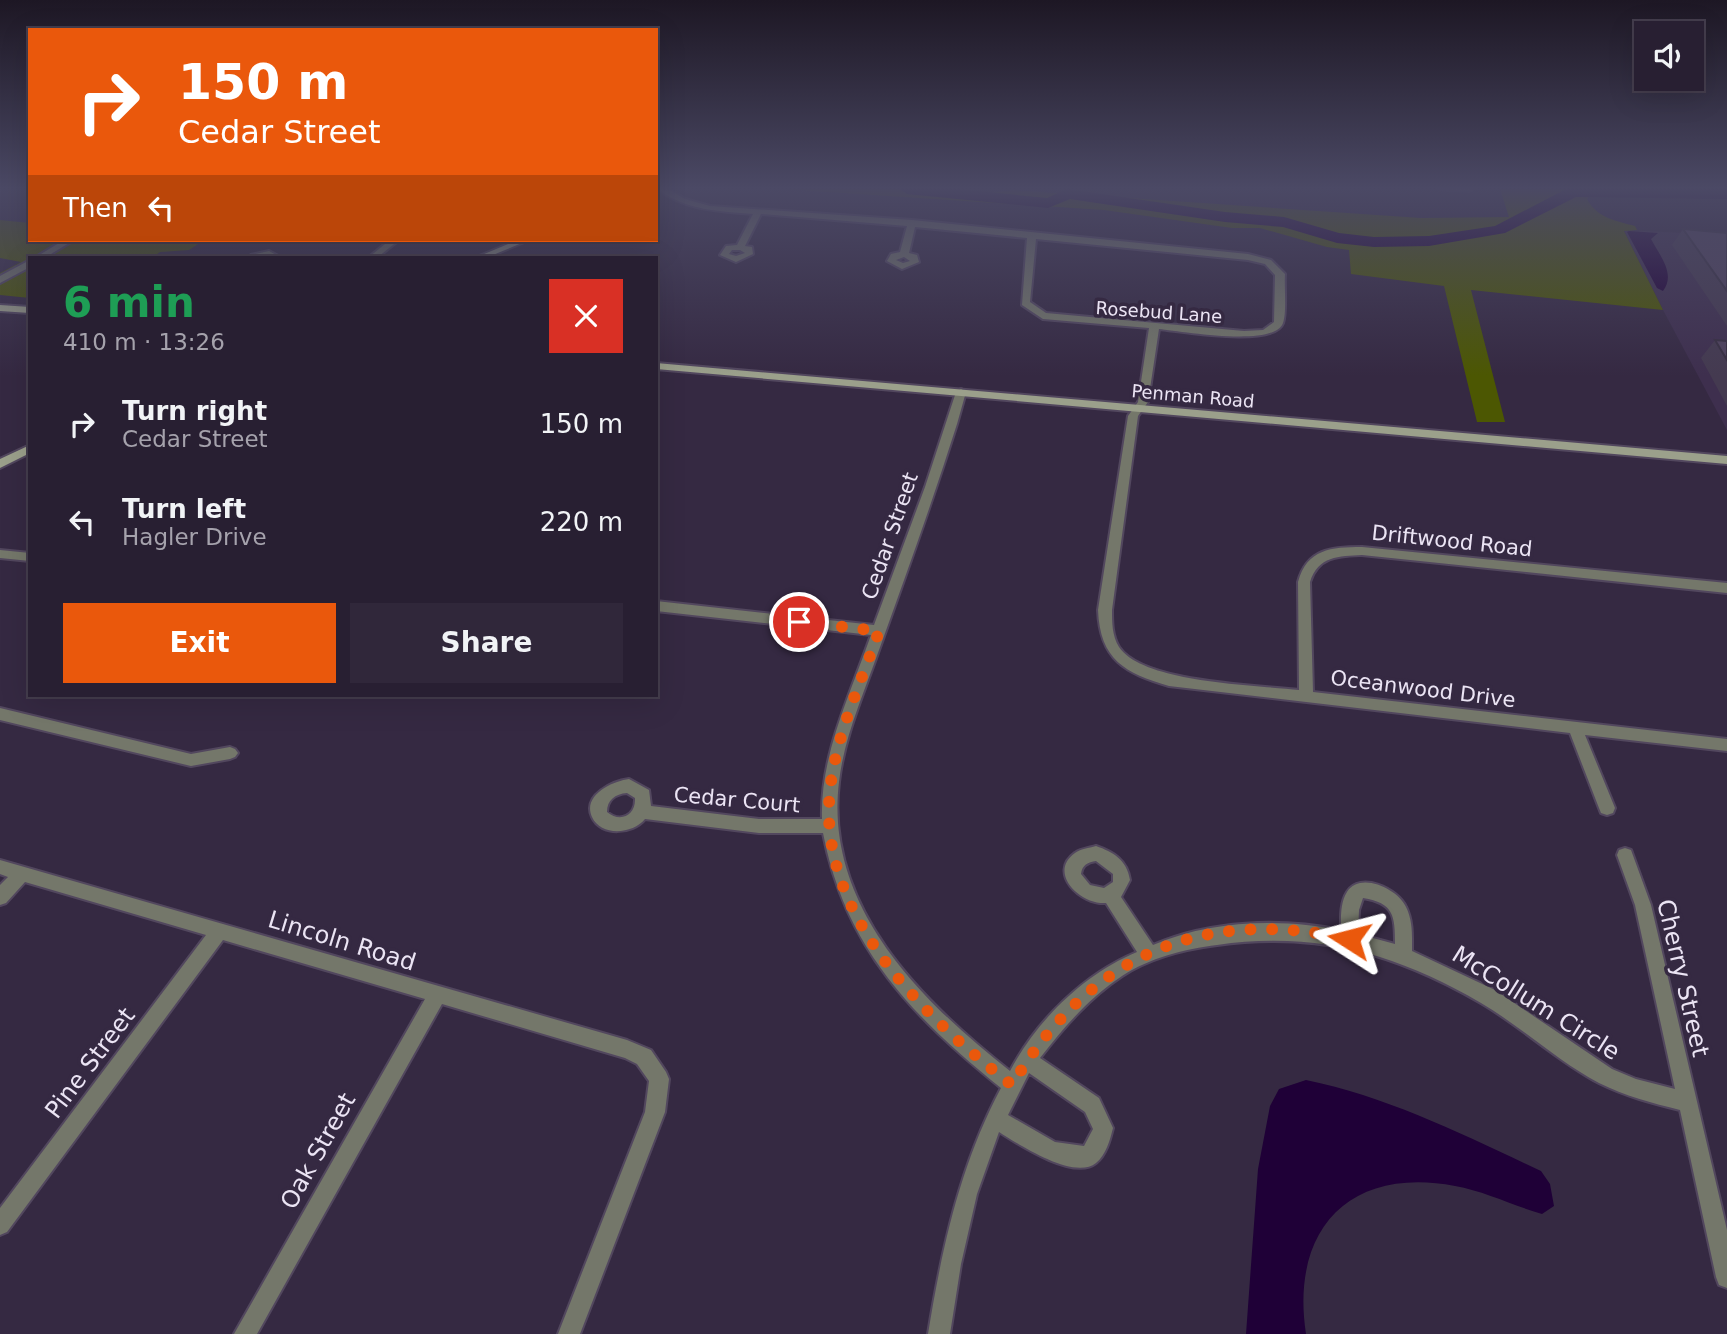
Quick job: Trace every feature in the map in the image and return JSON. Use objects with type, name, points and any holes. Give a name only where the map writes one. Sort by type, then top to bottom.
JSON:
[{"type":"street","name":"Rosebud Lane","points":[[1030,251],[1025,303],[1043,317],[1244,334],[1273,330],[1279,322],[1280,274],[1268,262],[1237,255],[1199,251]]},
{"type":"street","points":[[0,280],[28,264]]},
{"type":"street","points":[[0,308],[28,310]]},
{"type":"street","points":[[1137,408],[1143,402],[1154,327]]},
{"type":"street","name":"Penman Road","points":[[658,366],[1727,460]]},
{"type":"street","name":"Cedar Street","points":[[961,392],[834,768],[829,803],[830,826],[834,856],[849,897],[882,958],[943,1028],[1012,1085]]},
{"type":"street","name":"Oceanwood Drive","points":[[1137,408],[1133,416],[1104,628],[1107,640],[1119,657],[1135,669],[1169,681],[1727,745]]},
{"type":"street","points":[[0,464],[28,449]]},
{"type":"street","name":"Driftwood Road","points":[[1306,697],[1304,582],[1306,570],[1322,555],[1362,551],[1727,588]]},
{"type":"street","points":[[0,554],[28,557]]},
{"type":"street","points":[[658,606],[879,631]]},
{"type":"street","points":[[0,714],[191,760],[230,753]]},
{"type":"street","points":[[1575,728],[1607,808]]},
{"type":"street","name":"Cedar Court","points":[[642,812],[746,826],[830,826]]},
{"type":"street","name":"Cherry Street","points":[[1625,855],[1643,905],[1727,1277]]},
{"type":"street","name":"Lincoln Road","points":[[0,867],[627,1049],[644,1057],[659,1079],[655,1112],[569,1334]]},
{"type":"street","points":[[0,897],[22,874]]},
{"type":"street","points":[[1349,939],[1353,897],[1359,890],[1374,891],[1389,897],[1399,906],[1404,921],[1403,956]]},
{"type":"street","points":[[1110,895],[1148,953]]},
{"type":"street","name":"Pine Street","points":[[0,1225],[220,930]]},
{"type":"street","name":"McCollum Circle","points":[[939,1334],[967,1186],[995,1118],[1026,1060],[1046,1032],[1089,989],[1113,971],[1148,953],[1194,937],[1223,932],[1282,930],[1349,939],[1403,956],[1459,980],[1513,1013],[1564,1051],[1620,1083],[1686,1102]]},
{"type":"street","name":"Oak Street","points":[[245,1334],[437,995]]},
{"type":"street","points":[[995,1118],[1075,1159],[1089,1156],[1099,1142],[1103,1128],[1092,1105],[1026,1060]]},
{"type":"shaded area","points":[[1634,251],[1727,251],[1727,430]]},
{"type":"shaded area","points":[[1637,251],[1658,251],[1662,258],[1667,272],[1667,285],[1663,291],[1657,288]]},
{"type":"shaded area","points":[[1306,1080],[1337,1087],[1397,1107],[1541,1171],[1550,1184],[1554,1206],[1542,1214],[1466,1188],[1418,1182],[1385,1186],[1357,1197],[1335,1214],[1318,1236],[1308,1264],[1303,1297],[1306,1334],[1246,1334],[1258,1169],[1270,1106],[1279,1089]]},
{"type":"green space","points":[[0,251],[171,251],[160,252],[154,256],[28,256],[28,298],[0,295],[0,273],[21,262],[0,258]]},
{"type":"green space","points":[[1349,251],[1634,251],[1663,310],[1471,290],[1505,422],[1477,422],[1444,286],[1351,274]]},
{"type":"building","points":[[1699,251],[1727,251],[1727,291]]},
{"type":"building","points":[[1715,340],[1727,341],[1727,360]]},
{"type":"route","points":[[799,622],[879,631],[842,735],[829,803],[834,856],[860,921],[882,958],[920,1005],[964,1048],[1012,1085],[1046,1032],[1089,989],[1131,960],[1153,950],[1194,937],[1223,932],[1282,930],[1349,939]]}]
